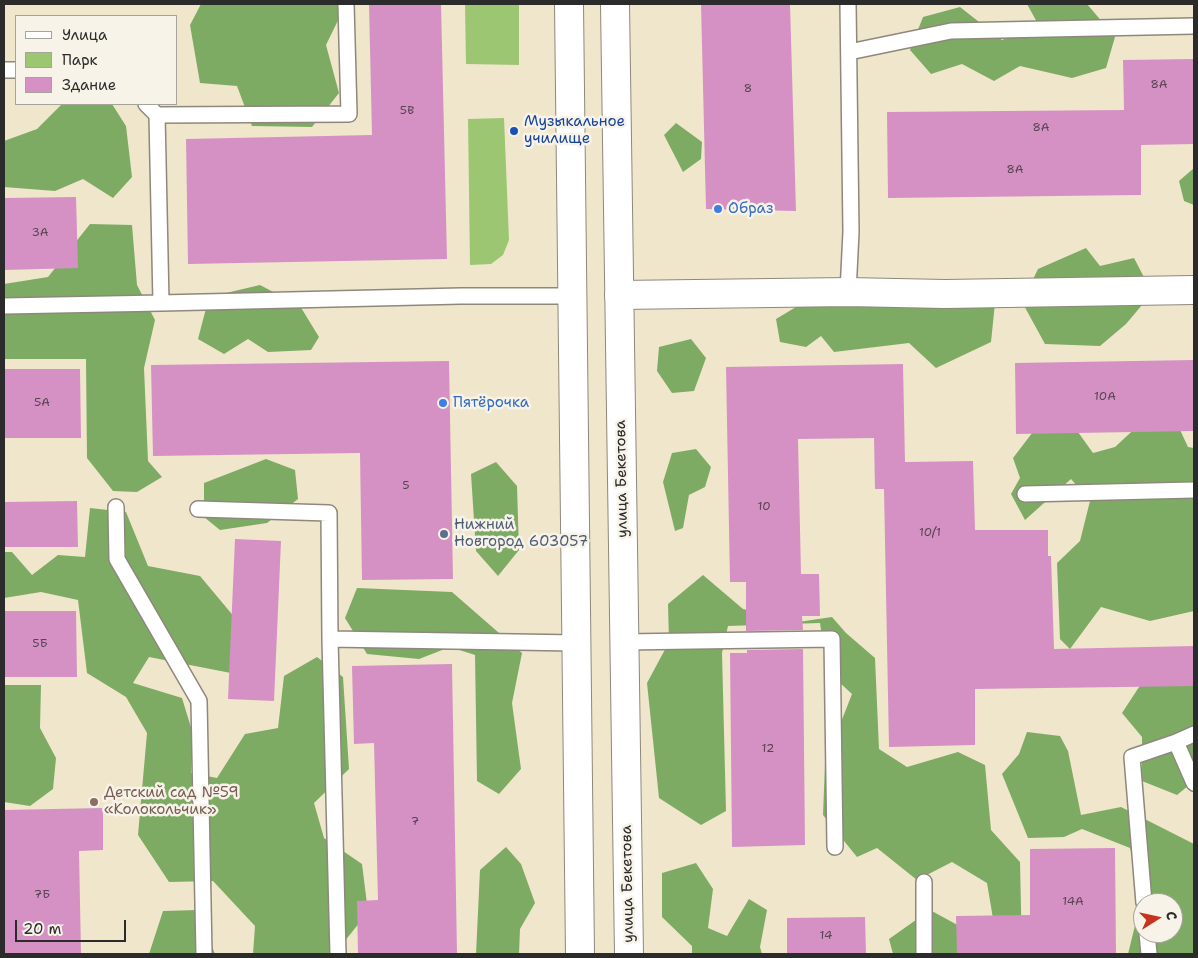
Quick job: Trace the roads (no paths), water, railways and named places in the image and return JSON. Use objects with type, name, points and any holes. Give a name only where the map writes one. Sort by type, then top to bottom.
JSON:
[{"type":"main road","points":[[569,4],[580,954]]},
{"type":"main road","name":"улица Бекетова","points":[[615,4],[628,954]]},
{"type":"main road","points":[[620,295],[848,292],[945,294],[1194,290]]},
{"type":"lane","points":[[156,115],[349,114],[346,4]]},
{"type":"lane","points":[[848,4],[851,232],[848,292]]},
{"type":"lane","points":[[849,52],[950,31],[1194,26]]},
{"type":"lane","points":[[147,105],[156,115],[161,303]]},
{"type":"lane","points":[[4,306],[461,296],[572,296]]},
{"type":"lane","points":[[1025,494],[1194,490]]},
{"type":"lane","points":[[116,507],[117,559],[199,701],[204,954]]},
{"type":"lane","points":[[198,509],[329,513],[330,639],[338,954]]},
{"type":"lane","points":[[330,639],[576,643]]},
{"type":"lane","points":[[624,642],[832,639],[835,847]]},
{"type":"lane","points":[[1143,893],[1132,757],[1194,734]]},
{"type":"lane","points":[[1176,742],[1194,783]]},
{"type":"lane","points":[[924,882],[924,954]]},
{"type":"place","name":"Музыкальное училище","points":[[514,131]]},
{"type":"place","name":"Образ","points":[[718,209]]},
{"type":"place","name":"Пятёрочка","points":[[443,403]]},
{"type":"place","name":"Нижний Новгород 603057","points":[[444,534]]},
{"type":"place","name":"Детский сад №59 «Колокольчик»","points":[[94,802]]}]
